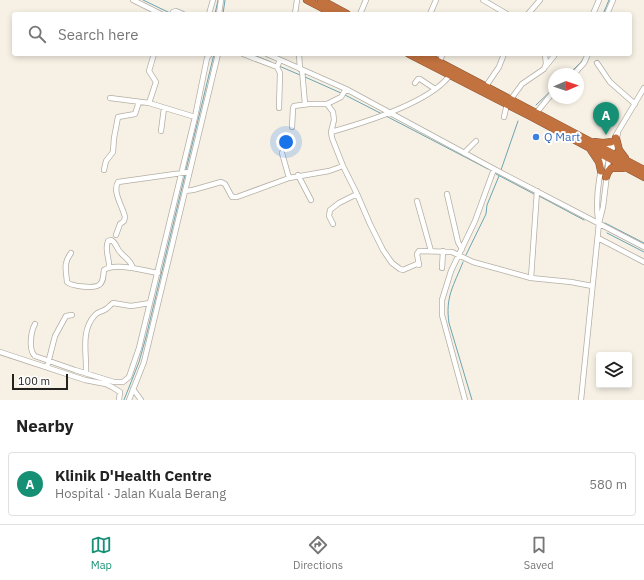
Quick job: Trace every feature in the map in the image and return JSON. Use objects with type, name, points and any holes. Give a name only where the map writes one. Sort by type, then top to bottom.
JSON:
[{"type":"highway","points":[[307,0],[330,12]]},
{"type":"highway","points":[[321,0],[343,12]]},
{"type":"highway","points":[[414,56],[450,75],[509,102],[537,112],[589,140],[607,154]]},
{"type":"highway","points":[[428,56],[486,86],[509,102],[590,148],[607,154],[628,165],[644,177]]},
{"type":"highway","points":[[589,140],[600,143],[615,138],[619,150],[628,165]]},
{"type":"highway","points":[[590,148],[599,162],[600,171]]},
{"type":"highway","points":[[606,177],[611,168],[616,167],[628,165],[644,170]]},
{"type":"street","points":[[133,0],[157,12]]},
{"type":"street","points":[[210,12],[213,0]]},
{"type":"street","points":[[219,12],[222,0]]},
{"type":"street","points":[[296,12],[297,0]]},
{"type":"street","points":[[361,12],[366,0]]},
{"type":"street","points":[[431,12],[436,0]]},
{"type":"street","points":[[482,0],[503,12]]},
{"type":"street","points":[[530,12],[540,0]]},
{"type":"street","points":[[594,12],[599,0]]},
{"type":"street","points":[[608,12],[613,0]]},
{"type":"street","points":[[494,12],[496,8]]},
{"type":"street","points":[[149,104],[156,82],[149,71],[153,56]]},
{"type":"street","points":[[129,400],[144,362],[181,173],[208,56]]},
{"type":"street","points":[[35,324],[32,334],[32,354],[48,364],[85,380],[113,384],[123,382],[129,377],[139,348],[150,303],[161,272],[185,191],[218,56]]},
{"type":"street","points":[[250,56],[302,72],[345,90],[644,247]]},
{"type":"street","points":[[269,56],[278,64],[280,74],[280,108]]},
{"type":"street","points":[[299,56],[305,104]]},
{"type":"street","points":[[439,62],[442,56]]},
{"type":"street","points":[[486,86],[499,67],[503,56]]},
{"type":"street","points":[[544,56],[546,66]]},
{"type":"street","points":[[504,117],[509,102],[522,84],[536,75],[554,56]]},
{"type":"street","points":[[580,68],[584,64],[587,56]]},
{"type":"street","points":[[598,63],[612,84],[635,104]]},
{"type":"street","points":[[331,132],[390,113],[435,89],[447,80],[450,75]]},
{"type":"street","points":[[416,83],[420,79],[435,89]]},
{"type":"street","points":[[599,223],[597,211],[600,171],[615,138],[644,88]]},
{"type":"street","points":[[292,127],[294,107],[305,104],[327,104],[341,96],[345,90]]},
{"type":"street","points":[[110,98],[149,104],[195,118]]},
{"type":"street","points":[[537,112],[548,98]]},
{"type":"street","points":[[104,170],[106,161],[113,152],[118,117],[135,114],[139,102]]},
{"type":"street","points":[[327,104],[333,112],[334,120],[331,132],[332,138],[343,166],[376,238],[392,263],[397,268],[403,270],[419,264],[418,252],[421,250],[443,251],[459,254],[474,262],[531,278],[592,286]]},
{"type":"street","points":[[160,130],[164,108]]},
{"type":"street","points":[[464,153],[476,141]]},
{"type":"street","points":[[282,154],[289,178]]},
{"type":"street","points":[[581,400],[599,223],[603,207],[607,154]]},
{"type":"street","points":[[185,191],[220,182],[224,184],[232,197],[237,197],[298,175],[329,171],[343,166]]},
{"type":"street","points":[[465,400],[441,310],[444,291],[451,271],[475,222],[494,169]]},
{"type":"street","points":[[116,235],[120,224],[124,221],[125,217],[119,203],[116,188],[118,182],[189,172]]},
{"type":"street","points":[[298,175],[311,200]]},
{"type":"street","points":[[531,278],[537,191]]},
{"type":"street","points":[[334,224],[329,216],[330,210],[339,203],[357,194]]},
{"type":"street","points":[[447,194],[458,242],[462,249]]},
{"type":"street","points":[[417,201],[431,251]]},
{"type":"street","points":[[598,238],[644,262]]},
{"type":"street","points":[[109,268],[109,259],[106,248],[108,241],[111,240],[116,244],[121,254],[128,259],[133,268]]},
{"type":"street","points":[[442,268],[443,251]]},
{"type":"street","points":[[71,253],[65,266],[68,284],[92,287],[100,285],[103,280],[104,270],[109,268],[133,268],[161,272]]},
{"type":"street","points":[[86,374],[85,341],[90,321],[94,316],[99,311],[106,310],[113,303],[131,306],[150,303]]},
{"type":"street","points":[[48,364],[56,333],[66,316],[72,315]]},
{"type":"street","points":[[0,352],[86,374],[113,384],[120,392],[121,399]]},
{"type":"street","points":[[134,389],[142,400]]},
{"type":"waterway","points":[[143,0],[168,12]]},
{"type":"waterway","points":[[215,12],[218,0]]},
{"type":"waterway","points":[[223,12],[225,0]]},
{"type":"waterway","points":[[604,12],[609,0]]},
{"type":"waterway","points":[[186,170],[214,56]]},
{"type":"waterway","points":[[256,56],[271,62]]},
{"type":"waterway","points":[[575,68],[585,56]]},
{"type":"waterway","points":[[279,66],[300,75]]},
{"type":"waterway","points":[[305,77],[341,93]]},
{"type":"waterway","points":[[536,105],[548,94]]},
{"type":"waterway","points":[[345,95],[382,114]]},
{"type":"waterway","points":[[386,116],[488,169]]},
{"type":"waterway","points":[[501,170],[518,121]]},
{"type":"waterway","points":[[496,174],[534,194]]},
{"type":"waterway","points":[[124,400],[139,362],[146,337],[185,175]]},
{"type":"waterway","points":[[466,255],[486,214],[487,205],[499,176]]},
{"type":"waterway","points":[[539,196],[584,220]]},
{"type":"waterway","points":[[605,223],[644,243]]},
{"type":"waterway","points":[[607,233],[644,252]]},
{"type":"waterway","points":[[463,262],[451,291],[448,314],[449,323],[472,400]]},
{"type":"place","name":"Klinik D'Health Centre","points":[[606,135]]},
{"type":"place","name":"Q Mart","points":[[536,137]]}]
